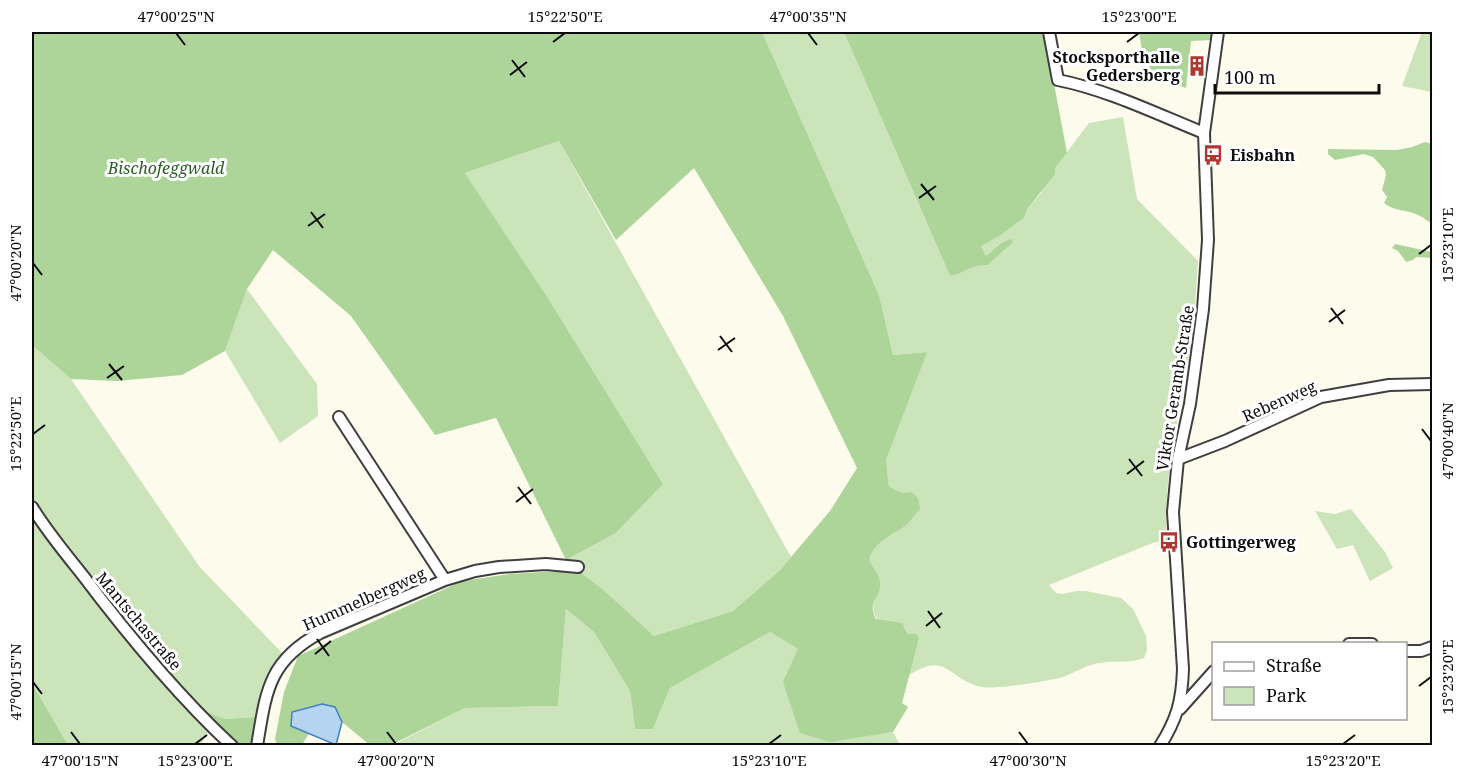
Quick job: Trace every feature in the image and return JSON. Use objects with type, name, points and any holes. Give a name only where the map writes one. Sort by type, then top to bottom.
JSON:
[{"type":"street","points":[[1049,32],[1058,80],[1119,99],[1204,133]]},
{"type":"street","name":"Viktor Geramb-Straße","points":[[1160,746],[1178,712],[1182,695],[1183,669],[1173,522],[1178,459],[1190,405],[1203,309],[1208,240],[1204,133],[1218,32]]},
{"type":"street","name":"Rebenweg","points":[[1178,459],[1225,441],[1313,400],[1389,385],[1432,384]]},
{"type":"street","name":"Hummelbergweg","points":[[339,417],[445,580]]},
{"type":"street","name":"Mantschastraße","points":[[32,507],[100,599],[164,675],[232,746]]},
{"type":"street","name":"Hummelbergweg","points":[[257,746],[265,699],[272,680],[283,660],[301,643],[445,580],[475,571],[546,564],[578,567]]},
{"type":"street","points":[[1407,651],[1421,651],[1432,647]]},
{"type":"street","points":[[1178,712],[1212,673]]},
{"type":"green space","name":"Bischofeggwald","points":[[32,32],[762,32],[879,295],[893,355],[927,352],[886,460],[889,487],[903,493],[911,492],[918,498],[920,509],[907,524],[879,543],[871,553],[869,560],[880,582],[879,592],[873,603],[873,613],[876,619],[902,623],[908,634],[916,634],[919,638],[902,703],[908,707],[893,732],[830,742],[800,733],[783,682],[798,649],[770,632],[670,688],[653,729],[635,729],[630,691],[594,632],[566,609],[558,706],[465,708],[391,745],[371,746],[342,722],[335,707],[291,726],[309,733],[302,745],[277,745],[275,739],[284,692],[298,656],[462,581],[510,574],[577,570],[602,589],[654,636],[733,611],[780,570],[830,511],[857,468],[783,316],[694,168],[616,240],[559,141],[465,173],[548,298],[663,484],[616,533],[566,560],[496,418],[435,435],[351,316],[273,250],[247,289],[225,351],[182,375],[117,381],[71,379],[32,345]]},
{"type":"green space","points":[[762,32],[844,32],[950,276],[993,261],[1005,250],[998,245],[989,254],[984,255],[980,246],[1001,235],[1024,218],[1028,208],[1041,193],[1055,168],[1089,123],[1123,117],[1137,199],[1198,261],[1191,344],[1173,442],[1167,492],[1167,542],[1155,542],[1049,585],[1056,593],[1086,591],[1121,598],[1133,609],[1146,636],[1147,650],[1144,658],[1099,663],[1060,678],[989,688],[961,679],[940,666],[932,665],[921,668],[908,676],[919,638],[908,634],[905,627],[877,619],[873,607],[879,589],[870,566],[869,555],[878,543],[896,532],[903,493],[889,488],[886,460],[926,352],[893,355],[879,295]]},
{"type":"green space","points":[[844,32],[1042,32],[1067,153],[1055,168],[1055,174],[1028,208],[1024,218],[981,246],[985,255],[1003,242],[1011,239],[1013,242],[988,265],[977,266],[950,276]]},
{"type":"green space","points":[[1139,32],[1212,32],[1212,40],[1191,41],[1186,88],[1146,74]]},
{"type":"green space","points":[[1422,32],[1432,32],[1432,92],[1402,86]]},
{"type":"green space","points":[[559,141],[791,557],[780,570],[733,611],[654,636],[566,560],[616,533],[663,484],[548,298],[465,173]]},
{"type":"green space","points":[[1425,142],[1432,144],[1432,223],[1384,203],[1387,197],[1382,190],[1385,170],[1373,157],[1364,154],[1335,160],[1328,154],[1328,149],[1397,150]]},
{"type":"green space","points":[[1395,244],[1432,252],[1432,258],[1416,257],[1406,262],[1398,251],[1392,248]]},
{"type":"green space","points":[[247,289],[317,384],[318,416],[280,443],[225,351]]},
{"type":"green space","points":[[32,345],[71,379],[199,566],[282,653],[256,717],[225,719],[204,711],[149,651],[100,591],[32,496]]},
{"type":"green space","points":[[1351,509],[1385,552],[1393,568],[1370,581],[1353,545],[1337,549],[1315,511],[1335,514]]},
{"type":"green space","points":[[32,513],[116,625],[208,731],[201,745],[68,745],[32,683]]},
{"type":"green space","points":[[566,609],[594,632],[630,691],[635,729],[653,729],[670,688],[770,632],[798,649],[831,741],[893,732],[900,745],[391,746],[465,708],[558,706]]},
{"type":"green space","points":[[32,683],[68,745],[32,745]]},
{"type":"green space","points":[[204,711],[225,719],[256,717],[255,745],[238,745]]},
{"type":"water","points":[[322,704],[335,707],[342,722],[336,745],[291,726],[292,712]]},
{"type":"place","name":"Stocksporthalle Gedersberg","points":[[1197,66]]},
{"type":"place","name":"Eisbahn","points":[[1213,155]]},
{"type":"place","name":"Gottingerweg","points":[[1169,542]]}]
